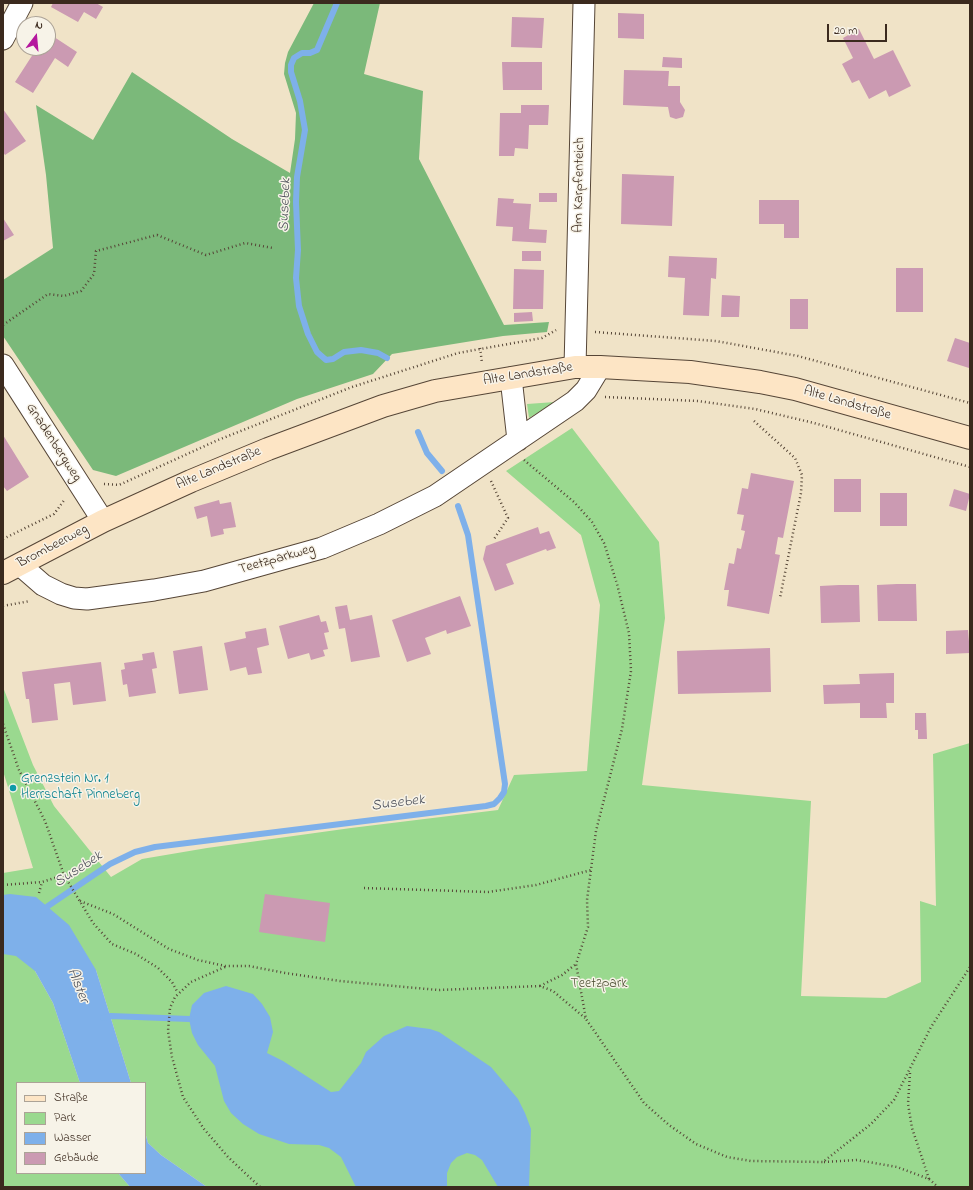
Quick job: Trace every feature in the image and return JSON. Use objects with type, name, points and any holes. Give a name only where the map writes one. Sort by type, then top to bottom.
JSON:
[{"type":"main road","name":"Alte Landstraße","points":[[103,521],[191,481],[268,449],[383,406],[435,391],[575,367],[690,372],[760,382],[794,389],[970,438]]},
{"type":"main road","name":"Brombeerweg","points":[[11,569],[103,521]]},
{"type":"street","points":[[3,39],[22,3]]},
{"type":"street","name":"Am Karpfenteich","points":[[575,367],[584,3]]},
{"type":"street","name":"Gnadenbergweg","points":[[3,365],[103,521]]},
{"type":"street","name":"Teetzparkweg","points":[[11,569],[61,594],[74,598],[87,599],[147,591],[204,581],[322,548],[379,524],[435,496],[575,401],[586,390],[600,367]]},
{"type":"street","points":[[511,378],[513,444]]},
{"type":"path","points":[[3,325],[48,294],[64,296],[81,291],[94,274],[96,251],[157,235],[206,255],[245,243],[272,248]]},
{"type":"path","points":[[587,332],[716,341],[790,355],[970,402]]},
{"type":"path","points":[[480,348],[482,361]]},
{"type":"path","points":[[600,396],[698,401],[756,409],[814,423],[970,467]]},
{"type":"path","points":[[754,421],[795,458],[802,475],[801,492],[780,598]]},
{"type":"path","points":[[513,444],[574,502],[592,522],[604,543],[618,584],[630,633],[631,671],[623,722],[596,830],[588,900],[588,927],[576,964],[586,1019]]},
{"type":"path","points":[[481,466],[491,480],[508,518],[494,539]]},
{"type":"path","points":[[3,539],[54,514],[68,496]]},
{"type":"path","points":[[3,724],[19,770],[45,821],[64,875],[93,923],[112,944],[136,954],[158,968],[172,982],[178,993]]},
{"type":"path","points":[[364,888],[488,892],[536,885],[591,870]]},
{"type":"path","points":[[3,885],[42,882],[64,875]]},
{"type":"path","points":[[39,893],[42,882]]},
{"type":"path","points":[[80,901],[113,914],[169,949],[198,960],[226,966],[249,966],[284,973],[340,981],[438,990],[540,986],[554,991],[586,1019],[644,1103],[696,1144],[727,1157],[751,1161],[823,1162],[857,1160],[897,1167],[929,1179],[938,1187]]},
{"type":"path","points":[[540,986],[562,975],[576,964]]},
{"type":"path","points":[[226,966],[191,982],[178,993],[170,1008],[168,1031],[172,1058],[183,1097],[208,1135],[228,1157],[260,1187]]},
{"type":"path","points":[[823,1162],[871,1124],[894,1100],[931,1027],[970,967]]},
{"type":"path","points":[[910,1071],[908,1104],[912,1128],[929,1179]]},
{"type":"green space","points":[[314,3],[380,3],[364,74],[423,91],[419,159],[504,325],[549,322],[547,332],[503,336],[392,354],[373,374],[297,399],[116,476],[93,470],[3,336],[3,280],[53,248],[46,175],[36,105],[93,140],[132,72],[232,139],[290,173],[295,139],[296,113],[284,74],[285,63],[288,52]]},
{"type":"green space","points":[[555,402],[529,418],[527,404]]},
{"type":"green space","name":"Teetzpark","points":[[572,428],[659,542],[665,618],[642,785],[811,801],[801,996],[886,998],[921,982],[920,901],[936,906],[933,754],[970,743],[970,1187],[207,1187],[161,1155],[148,1143],[146,1136],[146,1082],[131,1082],[96,970],[35,971],[53,1003],[80,1082],[16,1082],[16,1174],[119,1174],[130,1187],[3,1187],[3,873],[33,868],[3,771],[3,687],[33,765],[54,806],[111,877],[142,859],[207,848],[351,828],[498,810],[514,775],[587,771],[600,605],[581,535],[506,471]]},
{"type":"water","name":"Alster","points":[[10,894],[36,897],[69,925],[96,970],[131,1082],[80,1082],[53,1003],[35,971],[16,956],[3,954],[3,895]]},
{"type":"water","points":[[226,986],[253,994],[262,1004],[270,1017],[273,1032],[267,1053],[283,1061],[331,1092],[339,1091],[361,1063],[366,1052],[384,1036],[407,1026],[430,1029],[439,1032],[491,1067],[518,1099],[531,1129],[529,1187],[498,1187],[482,1160],[475,1155],[467,1153],[457,1157],[451,1163],[447,1173],[447,1187],[356,1187],[341,1157],[329,1148],[319,1145],[289,1144],[259,1134],[243,1124],[231,1113],[224,1101],[215,1066],[198,1045],[192,1033],[189,1019],[192,1005],[204,993]]},
{"type":"water","points":[[146,1136],[148,1143],[161,1155],[207,1187],[130,1187],[119,1174],[146,1174]]},
{"type":"building","points":[[53,3],[96,3],[103,7],[96,19],[84,12],[78,22],[51,7]]},
{"type":"building","points":[[618,13],[644,14],[644,39],[618,38]]},
{"type":"building","points":[[512,17],[544,18],[542,48],[511,47]]},
{"type":"building","points":[[859,29],[874,59],[893,50],[911,86],[889,97],[886,90],[869,99],[859,80],[852,83],[842,64],[853,58],[843,38]]},
{"type":"building","points":[[56,38],[77,52],[68,67],[55,58],[33,93],[15,82],[32,56],[56,56]]},
{"type":"building","points":[[663,57],[682,58],[682,68],[662,67]]},
{"type":"building","points":[[502,62],[542,62],[542,90],[503,90]]},
{"type":"building","points":[[624,70],[669,71],[668,86],[680,86],[680,102],[685,110],[683,117],[676,119],[670,117],[668,107],[623,105]]},
{"type":"building","points":[[521,105],[549,105],[548,125],[529,125],[528,149],[515,148],[514,156],[499,156],[500,113],[521,113]]},
{"type":"building","points":[[3,109],[26,141],[5,155],[3,152]]},
{"type":"building","points":[[622,174],[674,176],[672,226],[621,224]]},
{"type":"building","points":[[539,193],[557,193],[557,202],[539,202]]},
{"type":"building","points":[[498,198],[514,199],[513,203],[531,204],[529,229],[547,230],[546,243],[512,241],[513,227],[496,226]]},
{"type":"building","points":[[759,200],[799,200],[799,238],[784,238],[784,224],[759,224]]},
{"type":"building","points":[[3,218],[14,235],[3,241]]},
{"type":"building","points":[[522,251],[541,251],[541,261],[522,261]]},
{"type":"building","points":[[669,256],[717,258],[716,279],[711,278],[709,316],[683,315],[685,278],[668,277]]},
{"type":"building","points":[[896,268],[923,268],[923,312],[896,312]]},
{"type":"building","points":[[514,269],[544,270],[543,309],[513,309]]},
{"type":"building","points":[[722,295],[740,296],[739,317],[721,317]]},
{"type":"building","points":[[790,299],[808,299],[808,329],[790,329]]},
{"type":"building","points":[[532,312],[533,321],[514,322],[514,313]]},
{"type":"building","points":[[955,338],[970,343],[969,368],[947,361]]},
{"type":"building","points":[[3,435],[29,477],[7,491],[3,486]]},
{"type":"building","points":[[751,473],[794,481],[783,538],[778,537],[775,554],[780,555],[769,614],[727,606],[729,590],[724,590],[729,563],[734,564],[737,548],[741,549],[745,531],[741,530],[744,515],[737,514],[742,488],[748,489]]},
{"type":"building","points":[[834,479],[861,479],[861,512],[834,512]]},
{"type":"building","points":[[954,489],[970,494],[966,511],[949,506]]},
{"type":"building","points":[[880,493],[907,493],[907,526],[880,526]]},
{"type":"building","points":[[219,500],[220,504],[231,502],[236,527],[223,529],[224,534],[211,537],[207,516],[197,519],[194,507]]},
{"type":"building","points":[[538,527],[540,534],[549,531],[556,548],[547,551],[546,549],[506,564],[514,584],[495,591],[483,559],[486,546]]},
{"type":"building","points":[[916,584],[917,621],[878,621],[877,585]]},
{"type":"building","points":[[859,585],[860,622],[821,623],[820,586]]},
{"type":"building","points":[[460,596],[471,626],[447,634],[446,630],[425,638],[431,654],[407,662],[392,620]]},
{"type":"building","points":[[347,605],[350,620],[372,615],[380,657],[351,662],[345,628],[339,629],[335,607]]},
{"type":"building","points":[[319,615],[321,622],[326,621],[329,632],[324,633],[328,649],[323,650],[325,656],[311,660],[309,653],[288,659],[279,626]]},
{"type":"building","points":[[266,628],[269,645],[257,648],[262,673],[248,675],[246,667],[230,671],[224,643],[246,638],[245,632]]},
{"type":"building","points":[[968,630],[970,653],[946,654],[946,631]]},
{"type":"building","points":[[202,646],[208,690],[179,694],[173,651]]},
{"type":"building","points":[[770,648],[771,692],[678,694],[677,651]]},
{"type":"building","points":[[154,652],[157,668],[152,669],[156,693],[129,697],[127,684],[123,685],[121,670],[125,669],[124,663],[143,660],[142,654]]},
{"type":"building","points":[[101,662],[106,701],[73,705],[70,682],[54,684],[58,720],[32,723],[29,699],[26,699],[22,672]]},
{"type":"building","points":[[894,673],[894,703],[886,703],[887,718],[860,718],[860,703],[824,704],[823,685],[860,684],[859,674]]},
{"type":"building","points":[[915,713],[926,713],[927,739],[918,739],[918,730],[915,730]]},
{"type":"building","points":[[265,894],[330,903],[325,942],[259,932]]},
{"type":"waterway","name":"Susebek","points":[[337,3],[317,50],[310,53],[302,53],[294,58],[291,65],[291,72],[300,101],[305,130],[297,177],[296,202],[298,250],[296,278],[299,306],[308,334],[317,352],[326,360],[333,359],[344,352],[361,350],[378,353],[387,358]]},
{"type":"waterway","name":"Susebek","points":[[418,432],[427,453],[442,471]]},
{"type":"waterway","name":"Susebek","points":[[43,912],[48,906],[110,864],[135,852],[155,847],[494,804],[504,792],[505,784],[468,535],[458,506]]},
{"type":"waterway","points":[[103,1018],[111,1016],[189,1019]]},
{"type":"place","name":"Grenzstein Nr. 1 Herrschaft Pinneberg","points":[[13,788]]}]
